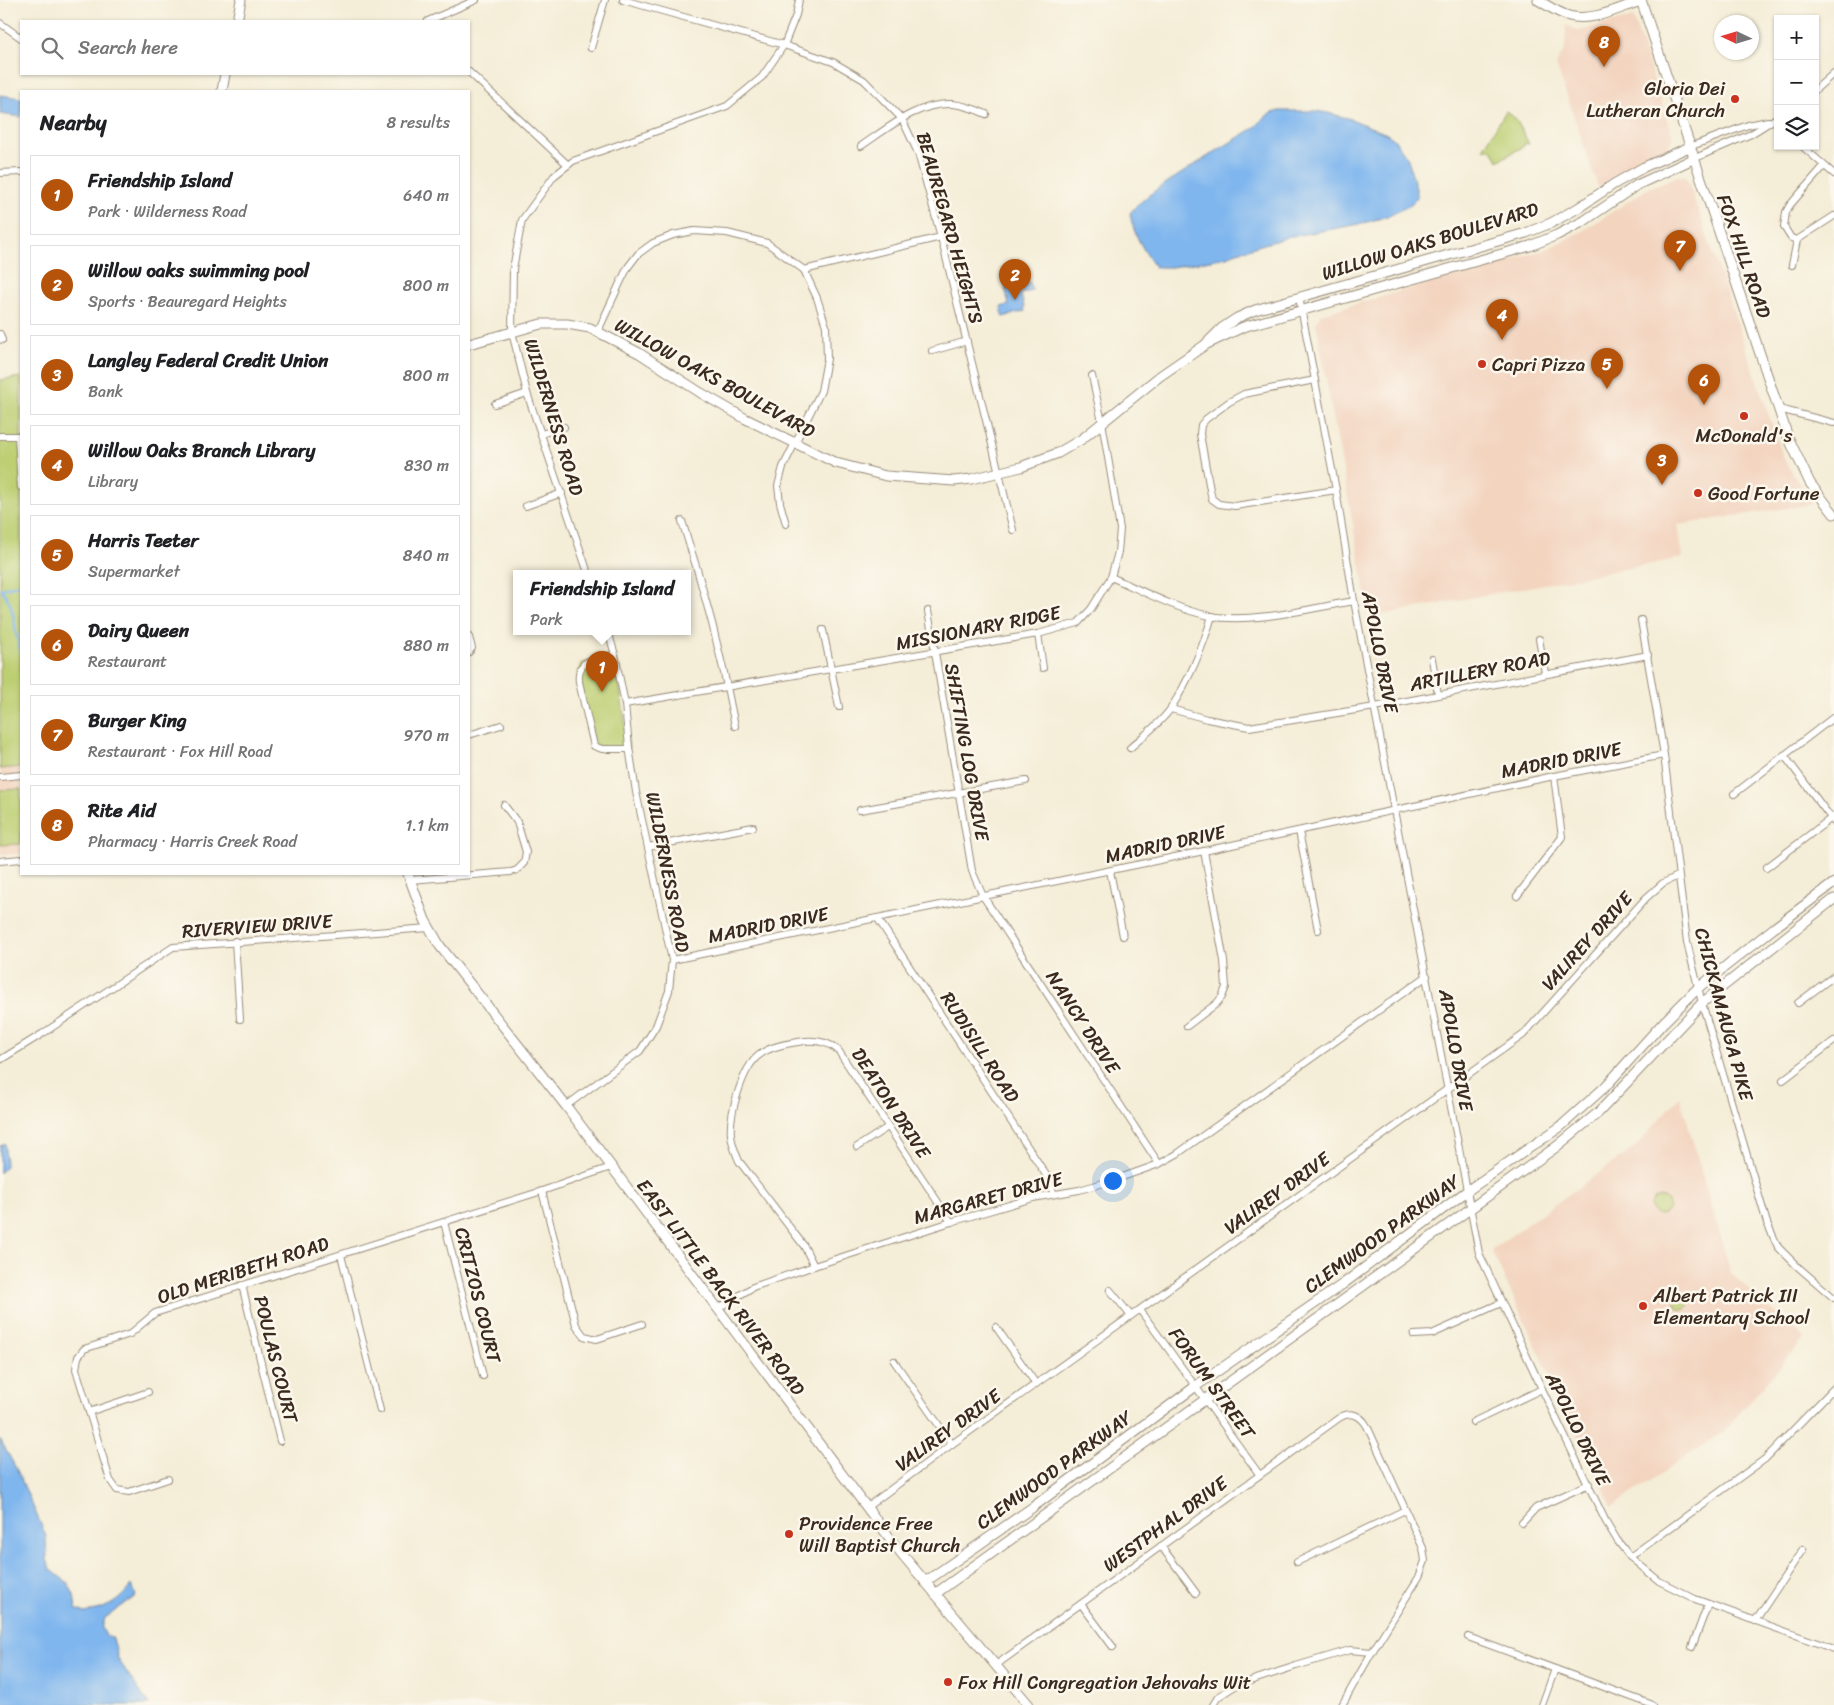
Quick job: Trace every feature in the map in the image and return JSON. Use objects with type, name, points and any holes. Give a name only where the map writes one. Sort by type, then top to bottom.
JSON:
[{"type":"street","points":[[237,20],[241,0]]},
{"type":"street","points":[[430,20],[476,0]]},
{"type":"street","points":[[591,48],[605,0]]},
{"type":"street","name":"BEAUREGARD HEIGHTS","points":[[623,0],[784,45],[833,62],[864,80],[902,119],[918,153],[941,237],[1013,530]]},
{"type":"street","name":"WILDERNESS ROAD","points":[[587,570],[527,394],[512,332],[513,269],[522,220],[554,176],[573,161],[727,106],[762,77],[784,45],[796,15],[799,0]]},
{"type":"street","points":[[1538,0],[1563,14],[1584,17],[1600,15],[1641,0]]},
{"type":"street","name":"FOX HILL ROAD","points":[[1641,0],[1693,159],[1798,462],[1810,482],[1834,514]]},
{"type":"street","points":[[0,23],[20,37]]},
{"type":"street","points":[[470,73],[568,165]]},
{"type":"street","points":[[1819,86],[1834,73]]},
{"type":"street","points":[[222,90],[225,75]]},
{"type":"street","points":[[861,146],[902,119],[927,107],[951,104],[967,106],[986,114]]},
{"type":"street","points":[[1689,147],[1748,125],[1774,118]]},
{"type":"street","points":[[1693,159],[1751,134],[1774,118]]},
{"type":"street","name":"WILLOW OAKS BOULEVARD","points":[[470,344],[541,324],[578,325],[598,331],[639,353],[746,419],[836,463],[886,476],[954,481],[999,472],[1058,454],[1082,439],[1160,376],[1205,345],[1222,328],[1237,318],[1255,310],[1299,297],[1526,233],[1551,223],[1578,208],[1644,167],[1689,147]]},
{"type":"street","points":[[1806,150],[1834,174]]},
{"type":"street","name":"WILLOW OAKS BOULEVARD","points":[[1205,345],[1243,327],[1530,246],[1584,221],[1637,185],[1693,159]]},
{"type":"street","points":[[1797,240],[1791,238],[1784,226],[1786,212],[1824,166]]},
{"type":"street","points":[[0,174],[20,172]]},
{"type":"street","points":[[1792,265],[1797,240],[1834,216]]},
{"type":"street","points":[[598,331],[628,267],[638,254],[653,243],[673,235],[694,231],[726,233],[767,243],[804,270],[817,298],[826,326],[827,359],[821,391],[783,467],[778,486],[780,503],[786,524]]},
{"type":"street","points":[[804,270],[941,237]]},
{"type":"street","name":"APOLLO DRIVE","points":[[1299,297],[1336,490],[1354,601],[1480,1253],[1501,1302],[1605,1520],[1630,1557],[1658,1580],[1708,1604],[1834,1649]]},
{"type":"street","points":[[932,351],[967,341]]},
{"type":"street","name":"MISSIONARY RIDGE","points":[[625,704],[1038,634],[1078,624],[1091,609],[1111,577],[1118,552],[1120,529],[1102,422],[1092,376]]},
{"type":"street","points":[[1315,380],[1244,394],[1229,402],[1206,419],[1201,425],[1200,434],[1210,490],[1212,499],[1219,504],[1227,506],[1336,490]]},
{"type":"street","points":[[495,404],[527,394]]},
{"type":"street","points":[[1779,409],[1834,423]]},
{"type":"street","points":[[541,434],[564,427]]},
{"type":"street","points":[[0,436],[19,436],[20,461]]},
{"type":"street","points":[[526,506],[562,493]]},
{"type":"street","points":[[682,521],[698,569],[735,726]]},
{"type":"street","points":[[1111,577],[1180,607],[1212,616],[1248,617],[1354,601]]},
{"type":"street","name":"SHIFTING LOG DRIVE","points":[[928,611],[972,871],[983,896]]},
{"type":"street","points":[[1130,748],[1171,709],[1206,638],[1212,616]]},
{"type":"street","name":"CHICKAMAUGA PIKE","points":[[1641,620],[1664,755],[1687,942],[1702,1003],[1767,1223],[1778,1247],[1834,1298]]},
{"type":"street","points":[[822,630],[839,707]]},
{"type":"street","points":[[1038,634],[1043,668]]},
{"type":"street","name":"WILDERNESS ROAD","points":[[566,1106],[640,1051],[656,1026],[669,991],[672,960],[629,750],[625,704],[609,635]]},
{"type":"street","points":[[1538,639],[1545,673]]},
{"type":"street","points":[[615,654],[584,663],[578,673],[579,682],[594,746],[602,749],[629,750]]},
{"type":"street","name":"ARTILLERY ROAD","points":[[1171,709],[1207,719],[1249,727],[1375,707],[1545,673],[1648,655]]},
{"type":"street","points":[[1432,659],[1438,694]]},
{"type":"street","points":[[1734,794],[1834,717]]},
{"type":"street","points":[[470,735],[501,725]]},
{"type":"street","name":"MADRID DRIVE","points":[[672,960],[1204,852],[1395,809],[1664,755]]},
{"type":"street","points":[[1766,868],[1833,819],[1784,755]]},
{"type":"street","points":[[0,777],[20,775]]},
{"type":"street","points":[[1517,896],[1562,837],[1554,776]]},
{"type":"street","points":[[860,810],[1026,781]]},
{"type":"street","points":[[470,874],[511,872],[521,867],[524,863],[526,852],[517,822],[504,805]]},
{"type":"street","points":[[648,847],[753,827]]},
{"type":"street","points":[[1299,831],[1318,930]]},
{"type":"street","points":[[1187,1026],[1216,1004],[1226,987],[1224,960],[1204,852]]},
{"type":"street","points":[[0,861],[20,860]]},
{"type":"street","points":[[1110,871],[1124,936]]},
{"type":"street","points":[[410,877],[450,875]]},
{"type":"street","name":"VALIREY DRIVE","points":[[867,1507],[1523,1035],[1646,898],[1663,883],[1678,876]]},
{"type":"street","name":"EAST LITTLE BACK RIVER ROAD","points":[[410,877],[429,928],[440,946],[566,1106],[717,1309],[925,1582],[1029,1705]]},
{"type":"street","name":"CLEMWOOD PARKWAY","points":[[925,1582],[1033,1507],[1196,1386],[1343,1284],[1467,1191],[1577,1114],[1698,988],[1834,883]]},
{"type":"street","name":"NANCY DRIVE","points":[[983,896],[1159,1164]]},
{"type":"street","name":"CLEMWOOD PARKWAY","points":[[935,1594],[1556,1147],[1599,1112],[1702,1003],[1834,899]]},
{"type":"street","name":"RUDISILL ROAD","points":[[878,919],[1035,1158],[1054,1194]]},
{"type":"street","name":"RIVERVIEW DRIVE","points":[[0,1060],[173,947],[429,928]]},
{"type":"street","points":[[235,941],[240,1019]]},
{"type":"street","name":"MARGARET DRIVE","points":[[717,1309],[753,1287],[814,1266],[1032,1198],[1094,1186],[1159,1164],[1178,1154],[1427,976]]},
{"type":"street","points":[[1798,1003],[1834,976]]},
{"type":"street","name":"DEATON DRIVE","points":[[814,1266],[804,1246],[739,1160],[731,1136],[733,1110],[750,1065],[764,1052],[782,1045],[813,1040],[828,1043],[838,1050],[951,1222]]},
{"type":"street","points":[[1783,1080],[1834,1041]]},
{"type":"street","points":[[857,1147],[888,1127]]},
{"type":"street","name":"OLD MERIBETH ROAD","points":[[168,1479],[129,1492],[118,1490],[110,1480],[76,1370],[78,1357],[84,1349],[130,1334],[155,1313],[542,1191],[610,1167]]},
{"type":"street","points":[[542,1191],[576,1325],[584,1336],[597,1339],[642,1324]]},
{"type":"street","name":"CRITZOS COURT","points":[[444,1222],[483,1376]]},
{"type":"street","points":[[340,1255],[380,1410]]},
{"type":"street","name":"POULAS COURT","points":[[242,1285],[280,1441]]},
{"type":"street","points":[[1110,1290],[1131,1316]]},
{"type":"street","points":[[1414,1335],[1432,1334],[1501,1302]]},
{"type":"street","name":"FORUM STREET","points":[[1140,1310],[1260,1474]]},
{"type":"street","points":[[996,1327],[1036,1384]]},
{"type":"street","points":[[894,1361],[952,1444]]},
{"type":"street","points":[[1630,1557],[1765,1459],[1834,1388]]},
{"type":"street","points":[[1473,1422],[1542,1389]]},
{"type":"street","points":[[89,1412],[148,1392]]},
{"type":"street","name":"WESTPHAL DRIVE","points":[[996,1665],[1346,1414],[1354,1414],[1363,1419],[1406,1510]]},
{"type":"street","points":[[1522,1523],[1536,1508],[1588,1484]]},
{"type":"street","points":[[1297,1562],[1406,1510],[1423,1548],[1425,1560],[1423,1569],[1342,1705]]},
{"type":"street","points":[[1161,1546],[1196,1593]]},
{"type":"street","points":[[1755,1621],[1803,1548]]},
{"type":"street","points":[[1081,1604],[1113,1647]]},
{"type":"street","points":[[1692,1647],[1708,1604]]},
{"type":"street","points":[[1468,1637],[1653,1705]]},
{"type":"street","points":[[1213,1705],[1218,1697],[1235,1686],[1350,1650],[1372,1652]]},
{"type":"street","points":[[1542,1705],[1555,1669]]},
{"type":"shaded area","points":[[1633,17],[1673,137],[1667,150],[1632,165],[1598,187],[1556,64],[1565,49],[1566,25],[1578,31]]},
{"type":"shaded area","points":[[1678,176],[1685,177],[1688,181],[1784,459],[1812,504],[1677,525],[1682,558],[1370,617],[1316,323],[1321,314],[1545,250],[1584,230],[1649,188]]},
{"type":"shaded area","points":[[20,767],[20,854],[0,855],[0,769]]},
{"type":"shaded area","name":"Albert Patrick III Elementary School","points":[[1680,1097],[1731,1274],[1805,1338],[1723,1432],[1612,1507],[1491,1250],[1634,1148]]},
{"type":"green space","points":[[1506,111],[1516,119],[1529,144],[1524,143],[1524,146],[1498,161],[1492,149],[1483,149]]},
{"type":"green space","points":[[20,377],[20,767],[0,769],[0,380]]},
{"type":"green space","points":[[615,655],[629,749],[594,746],[578,673],[583,663]]},
{"type":"green space","points":[[20,789],[20,844],[0,845],[0,790]]},
{"type":"green space","points":[[1656,1197],[1664,1197],[1669,1202],[1667,1213],[1656,1215],[1651,1210],[1651,1202]]},
{"type":"green space","points":[[1682,1296],[1687,1298],[1689,1303],[1687,1308],[1682,1310],[1677,1308],[1675,1303],[1677,1298]]},
{"type":"water","points":[[0,95],[20,98],[20,117],[0,114]]},
{"type":"water","points":[[1279,111],[1316,111],[1328,113],[1351,119],[1387,134],[1394,139],[1408,159],[1417,197],[1411,205],[1385,217],[1360,224],[1288,237],[1234,253],[1227,257],[1172,267],[1155,267],[1136,235],[1130,213],[1161,186],[1251,130],[1265,117]]},
{"type":"water","points":[[1030,282],[1032,291],[1021,294],[1025,311],[1003,317],[1001,307],[1009,305],[1005,288]]},
{"type":"water","points":[[5,1143],[6,1167],[0,1173],[0,1146]]},
{"type":"water","points":[[0,1439],[17,1470],[46,1536],[47,1559],[50,1569],[68,1583],[74,1595],[76,1609],[85,1613],[106,1607],[121,1597],[132,1585],[136,1596],[105,1618],[102,1628],[106,1636],[113,1638],[118,1659],[149,1705],[0,1705]]},
{"type":"waterway","points":[[1,589],[20,584]]},
{"type":"waterway","points":[[1,589],[8,599],[12,610],[20,649]]},
{"type":"place","name":"Rite Aid","points":[[1604,67]]},
{"type":"place","name":"Gloria Dei Lutheran Church","points":[[1735,99]]},
{"type":"place","name":"Burger King","points":[[1680,271]]},
{"type":"place","name":"Willow oaks swimming pool","points":[[1015,300]]},
{"type":"place","name":"Willow Oaks Branch Library","points":[[1502,340]]},
{"type":"place","name":"Capri Pizza","points":[[1482,364]]},
{"type":"place","name":"Harris Teeter","points":[[1607,389]]},
{"type":"place","name":"Dairy Queen","points":[[1704,405]]},
{"type":"place","name":"McDonald's","points":[[1744,416]]},
{"type":"place","name":"Langley Federal Credit Union","points":[[1662,485]]},
{"type":"place","name":"Good Fortune","points":[[1698,493]]},
{"type":"place","name":"Friendship Island","points":[[602,692]]},
{"type":"place","name":"Albert Patrick III Elementary School","points":[[1643,1306]]},
{"type":"place","name":"Providence Free Will Baptist Church","points":[[789,1534]]},
{"type":"place","name":"Fox Hill Congregation Jehovahs Wit","points":[[948,1682]]}]
